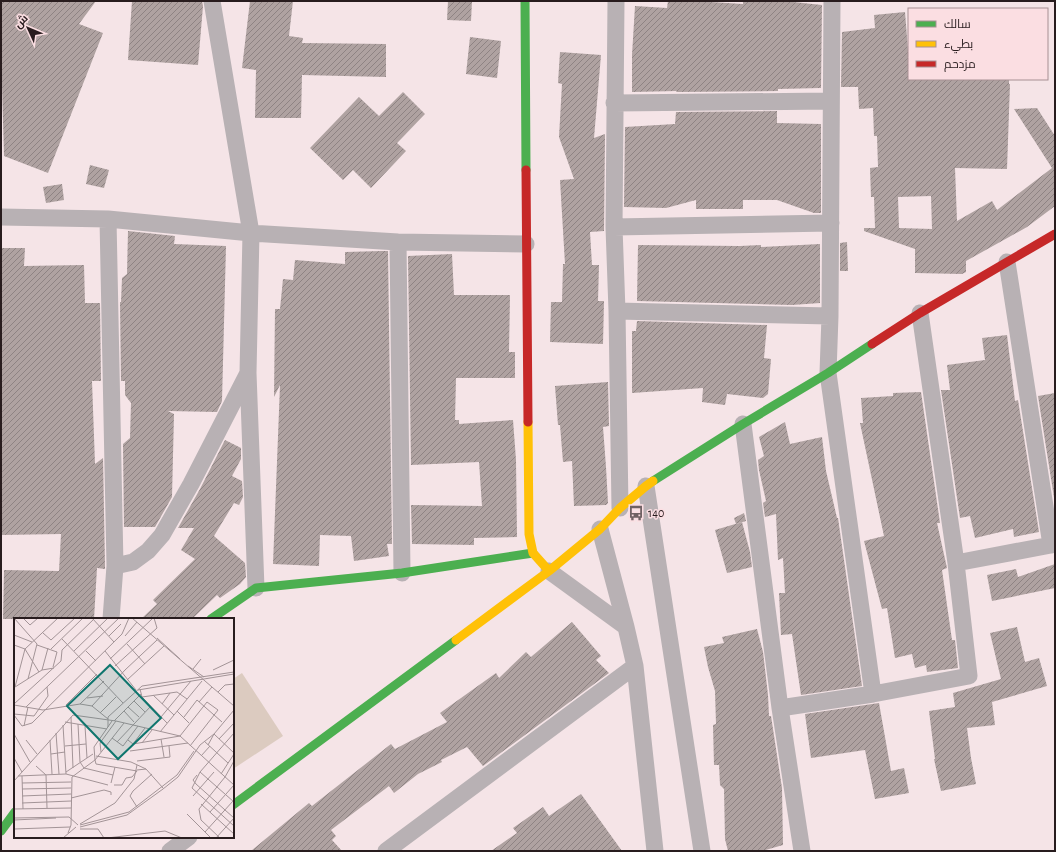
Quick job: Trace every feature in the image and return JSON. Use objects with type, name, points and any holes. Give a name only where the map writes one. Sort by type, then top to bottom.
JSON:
[{"type":"street","points":[[212,1],[251,233],[248,373],[256,588]]},
{"type":"street","points":[[616,1],[614,226],[618,311],[620,508]]},
{"type":"street","points":[[832,1],[831,224],[828,373],[873,694]]},
{"type":"street","points":[[526,2],[526,244],[529,534],[533,553],[549,571],[626,627]]},
{"type":"street","points":[[614,103],[831,101]]},
{"type":"street","points":[[1,217],[108,219],[251,233],[398,242],[526,244]]},
{"type":"street","points":[[108,219],[115,566],[111,618]]},
{"type":"street","points":[[614,226],[831,224]]},
{"type":"street","points":[[234,804],[549,571],[600,529],[620,508],[646,486],[743,424],[828,373],[920,313],[1055,234]]},
{"type":"street","points":[[398,242],[402,573]]},
{"type":"street","points":[[956,563],[1053,542],[1007,262]]},
{"type":"street","points":[[618,311],[830,316]]},
{"type":"street","points":[[780,708],[873,694],[969,676],[956,563],[920,313]]},
{"type":"street","points":[[115,566],[133,562],[148,551],[162,535],[191,484],[248,373]]},
{"type":"street","points":[[743,424],[780,708],[802,851]]},
{"type":"street","points":[[646,486],[702,851]]},
{"type":"street","points":[[600,529],[635,666],[655,851]]},
{"type":"street","points":[[212,618],[256,588],[402,573],[533,553]]},
{"type":"street","points":[[386,851],[635,666]]},
{"type":"street","points":[[1,831],[14,813]]},
{"type":"street","points":[[170,851],[188,838]]},
{"type":"shaded area","points":[[242,673],[283,736],[234,768],[234,678]]},
{"type":"building","points":[[1,1],[96,1],[79,24],[103,33],[48,173],[4,156],[2,86],[1,87]]},
{"type":"building","points":[[132,1],[202,1],[203,6],[198,65],[128,60]]},
{"type":"building","points":[[250,1],[293,1],[289,36],[303,38],[302,43],[386,44],[386,77],[302,75],[301,118],[255,118],[256,70],[242,68]]},
{"type":"building","points":[[448,1],[472,1],[471,21],[447,20]]},
{"type":"building","points":[[668,1],[743,4],[743,1],[784,1],[822,5],[821,88],[778,89],[778,91],[632,92],[632,55],[635,6],[667,8]]},
{"type":"building","points":[[905,12],[908,50],[908,80],[1009,80],[1007,169],[955,168],[957,221],[992,201],[997,210],[1052,168],[1014,109],[1037,108],[1055,136],[1055,206],[1027,227],[966,261],[966,272],[962,274],[915,273],[915,249],[864,231],[864,228],[875,228],[874,197],[871,197],[870,168],[878,167],[877,136],[874,136],[873,108],[859,109],[858,87],[841,87],[842,32],[875,28],[874,15]],"holes":[[[931,196],[932,229],[899,228],[898,197]]]},
{"type":"building","points":[[470,37],[501,41],[497,78],[466,74]]},
{"type":"building","points":[[560,52],[601,55],[594,138],[605,134],[604,231],[590,232],[592,265],[599,265],[598,301],[604,301],[603,344],[550,342],[551,302],[562,302],[563,264],[565,264],[560,180],[574,179],[559,137],[562,84],[558,83]]},
{"type":"building","points":[[403,92],[425,114],[397,143],[406,151],[371,188],[353,170],[343,180],[310,148],[359,97],[379,116]]},
{"type":"building","points":[[777,111],[777,123],[821,124],[821,213],[814,213],[777,200],[743,200],[743,209],[696,209],[696,200],[666,208],[624,207],[625,127],[675,124],[676,112]]},
{"type":"building","points":[[90,165],[109,170],[104,188],[86,184]]},
{"type":"building","points":[[62,184],[64,200],[46,203],[43,187]]},
{"type":"building","points":[[128,231],[175,236],[174,244],[226,246],[222,401],[217,412],[168,411],[174,414],[172,497],[155,527],[124,527],[123,444],[130,438],[131,403],[125,395],[125,381],[121,381],[120,302],[122,278],[127,274]]},
{"type":"building","points":[[847,242],[848,271],[840,271],[840,243]]},
{"type":"building","points":[[820,244],[820,303],[792,305],[637,301],[638,245],[761,245],[761,247]]},
{"type":"building","points":[[1,248],[25,248],[24,266],[84,265],[85,303],[100,303],[101,381],[92,381],[95,464],[103,458],[105,569],[97,568],[94,618],[3,619],[4,570],[59,571],[61,534],[1,535]]},
{"type":"building","points":[[388,251],[392,544],[387,544],[389,556],[354,561],[351,536],[320,535],[319,566],[273,564],[280,385],[274,397],[275,309],[280,309],[283,279],[293,280],[295,260],[345,264],[345,252]]},
{"type":"building","points":[[452,254],[454,295],[510,295],[509,352],[515,352],[515,378],[456,378],[455,420],[459,420],[459,424],[513,420],[516,460],[517,537],[474,538],[474,545],[412,544],[411,505],[482,506],[479,462],[411,465],[408,256]]},
{"type":"building","points":[[637,321],[767,325],[764,358],[771,359],[768,394],[763,398],[727,394],[725,405],[702,402],[703,388],[632,393],[632,331],[636,331]]},
{"type":"building","points":[[1007,335],[1015,401],[1018,400],[1039,532],[1014,537],[1013,529],[975,538],[970,516],[960,518],[941,390],[950,390],[947,365],[985,360],[982,338]]},
{"type":"building","points":[[608,382],[609,426],[603,427],[608,503],[606,505],[574,506],[572,461],[563,462],[555,386]]},
{"type":"building","points":[[921,392],[940,523],[937,523],[947,568],[942,570],[952,640],[955,640],[958,668],[927,672],[926,665],[915,668],[912,654],[895,658],[887,608],[882,609],[864,541],[884,536],[860,423],[863,423],[861,398],[893,396],[893,393]]},
{"type":"building","points":[[1055,393],[1055,504],[1038,396]]},
{"type":"building","points":[[785,422],[790,444],[822,437],[826,471],[838,518],[862,686],[801,695],[792,634],[781,635],[779,593],[785,593],[783,558],[778,560],[776,514],[765,517],[763,503],[766,501],[758,460],[764,456],[759,437]]},
{"type":"building","points":[[225,440],[241,448],[241,459],[232,476],[242,481],[243,497],[239,505],[234,503],[214,536],[245,563],[246,577],[240,584],[220,598],[217,595],[193,618],[142,618],[157,604],[153,600],[195,559],[181,550],[194,528],[178,528]]},
{"type":"building","points":[[744,513],[746,521],[736,524],[734,518]]},
{"type":"building","points":[[742,522],[750,552],[752,567],[727,573],[715,530]]},
{"type":"building","points":[[1055,564],[1055,588],[992,601],[987,575],[1016,569],[1018,577]]},
{"type":"building","points":[[572,622],[601,656],[596,660],[609,673],[483,766],[467,747],[418,774],[394,793],[389,786],[331,830],[336,836],[332,840],[342,851],[251,851],[309,803],[312,806],[391,744],[395,749],[447,722],[440,713],[496,673],[499,678],[526,652],[531,657]]},
{"type":"building","points":[[1017,627],[1025,662],[1039,658],[1047,686],[992,702],[995,725],[967,728],[976,784],[941,791],[934,759],[929,711],[955,707],[953,693],[1001,679],[990,633]]},
{"type":"building","points":[[757,629],[763,652],[769,716],[771,716],[782,788],[783,845],[762,851],[728,851],[725,839],[724,789],[720,785],[719,765],[714,765],[713,725],[716,724],[715,691],[704,647],[724,643],[722,637]]},
{"type":"building","points":[[879,703],[891,771],[904,768],[909,793],[875,799],[865,750],[811,758],[805,714]]},
{"type":"building","points":[[581,794],[622,851],[491,851],[517,833],[513,828],[543,807],[549,816]]},
{"type":"traffic: fast","points":[[525,1],[526,170]]},
{"type":"traffic: fast","points":[[653,481],[743,424],[828,373],[872,344]]},
{"type":"traffic: fast","points":[[212,618],[256,588],[402,573],[533,553]]},
{"type":"traffic: fast","points":[[234,804],[456,640]]},
{"type":"traffic: fast","points":[[1,831],[14,813]]},
{"type":"traffic: slow","points":[[528,422],[529,534],[533,553],[549,571]]},
{"type":"traffic: slow","points":[[456,640],[549,571],[600,529],[620,508],[653,481]]},
{"type":"traffic: jam","points":[[526,170],[528,422]]},
{"type":"traffic: jam","points":[[872,344],[920,313],[1055,234]]},
{"type":"place","name":"140","points":[[636,513]]}]
